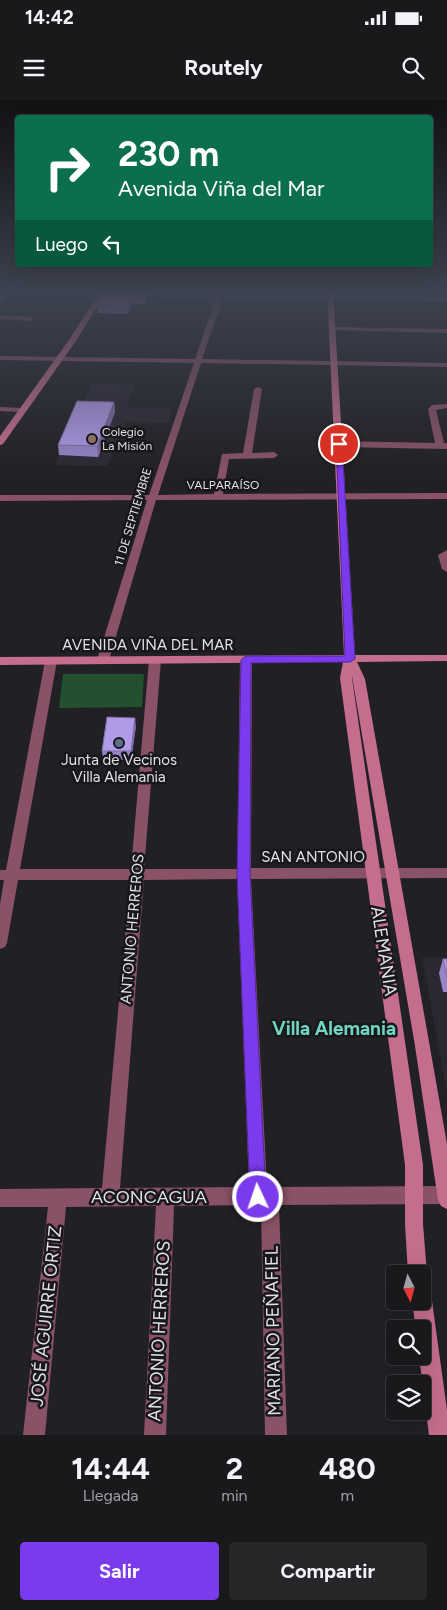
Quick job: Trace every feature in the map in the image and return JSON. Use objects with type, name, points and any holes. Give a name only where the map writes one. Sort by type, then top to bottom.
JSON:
[{"type":"street","points":[[0,442],[63,352]]},
{"type":"street","name":"11 DE SEPTIEMBRE","points":[[103,660],[152,498],[200,352]]},
{"type":"street","name":"ALEMANIA","points":[[333,352],[350,659],[359,679],[447,1197]]},
{"type":"street","points":[[0,358],[447,365]]},
{"type":"street","points":[[248,456],[258,390]]},
{"type":"street","points":[[339,444],[443,446],[432,409],[447,406]]},
{"type":"street","points":[[0,409],[21,410]]},
{"type":"street","points":[[218,497],[225,456],[274,455]]},
{"type":"street","name":"VALPARAÍSO","points":[[0,498],[447,496]]},
{"type":"street","points":[[447,553],[443,555],[447,569]]},
{"type":"street","name":"AVENIDA VIÑA DEL MAR","points":[[0,661],[447,658]]},
{"type":"street","name":"ALEMANIA","points":[[350,659],[346,678],[414,1164],[417,1265]]},
{"type":"street","name":"ANTONIO HERREROS","points":[[110,1198],[155,660]]},
{"type":"street","name":"MARIANO PEÑAFIEL","points":[[246,660],[244,874],[264,1196],[276,1435]]},
{"type":"street","points":[[0,942],[6,875],[51,661]]},
{"type":"street","name":"SAN ANTONIO","points":[[6,875],[447,873]]},
{"type":"street","name":"ANTONIO HERREROS","points":[[155,1435],[165,1197]]},
{"type":"street","name":"ACONCAGUA","points":[[0,1198],[447,1197]]},
{"type":"street","name":"JOSÉ AGUIRRE ORTIZ","points":[[34,1435],[58,1198]]},
{"type":"street","points":[[423,1310],[440,1435]]},
{"type":"shaded area","name":"Colegio La Misión","points":[[92,384],[135,385],[126,407],[172,409],[168,423],[126,422],[107,466],[54,465]]},
{"type":"shaded area","points":[[447,957],[447,1092],[422,958]]},
{"type":"green space","points":[[63,674],[144,674],[142,707],[59,708]]},
{"type":"building","points":[[77,401],[114,402],[97,446],[58,445]]},
{"type":"building","name":"Junta de Vecinos Villa Alemania","points":[[107,717],[135,718],[131,751],[102,751]]},
{"type":"building","points":[[443,959],[447,959],[447,977]]},
{"type":"place","name":"Colegio La Misión","points":[[92,439]]},
{"type":"place","name":"Junta de Vecinos Villa Alemania","points":[[119,743]]},
{"type":"district","name":"Villa Alemania","points":[[334,1028]]},
{"type":"route","points":[[258,1197],[244,874],[246,660],[350,659],[339,444]]}]
